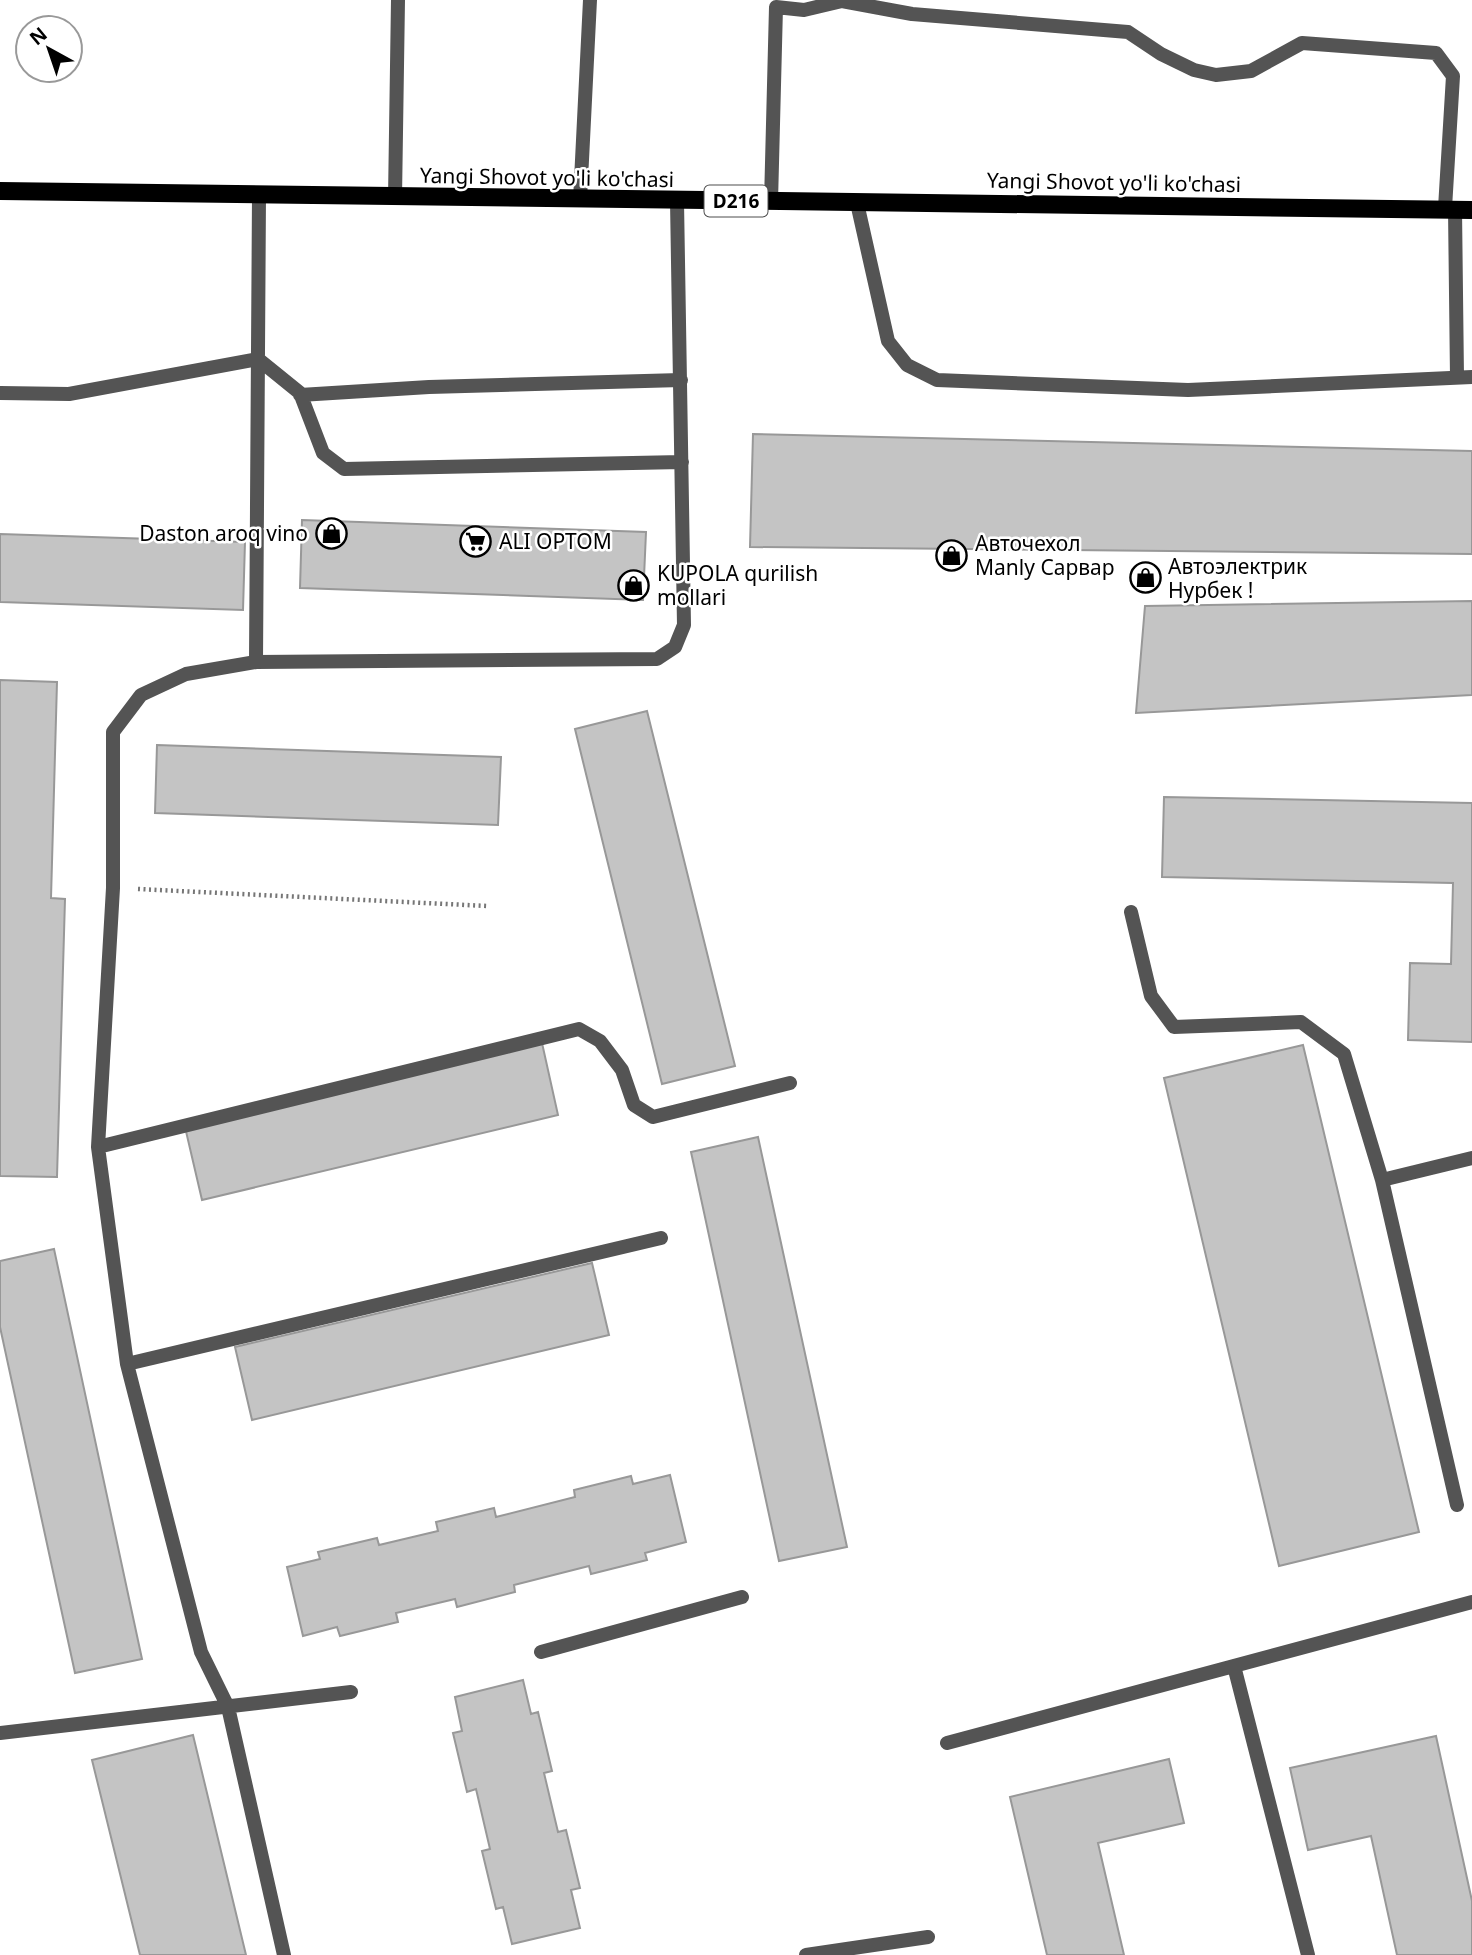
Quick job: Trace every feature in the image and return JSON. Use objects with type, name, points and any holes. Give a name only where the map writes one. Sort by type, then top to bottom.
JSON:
[{"type":"main road","name":"Yangi Shovot yo'li ko'chasi","points":[[0,191],[395,198],[1457,209]]},
{"type":"street","points":[[395,198],[398,0]]},
{"type":"street","points":[[580,200],[590,0]]},
{"type":"street","points":[[771,202],[776,4],[804,10],[842,1],[912,14],[1128,32],[1161,54],[1194,70],[1216,75],[1251,71],[1302,43],[1436,52],[1453,76],[1464,377],[1188,390],[937,380],[907,365],[888,341],[857,202]]},
{"type":"street","points":[[256,662],[259,195]]},
{"type":"street","points":[[284,1955],[228,1707],[201,1652],[127,1364],[98,1147],[113,888],[113,732],[141,695],[186,674],[256,662],[657,659],[675,647],[684,625],[677,201]]},
{"type":"street","points":[[0,393],[69,394],[258,359]]},
{"type":"street","points":[[258,359],[300,395],[323,453],[344,469],[682,461]]},
{"type":"street","points":[[300,395],[429,387],[681,380]]},
{"type":"street","points":[[1131,912],[1151,996],[1174,1027],[1301,1022],[1344,1054],[1382,1180],[1457,1505]]},
{"type":"street","points":[[98,1147],[579,1029],[600,1041],[622,1070],[635,1105],[653,1117],[790,1083]]},
{"type":"street","points":[[1382,1180],[1472,1158]]},
{"type":"street","points":[[127,1364],[661,1238]]},
{"type":"street","points":[[541,1652],[742,1597]]},
{"type":"street","points":[[947,1744],[1472,1602]]},
{"type":"street","points":[[1234,1666],[1308,1955]]},
{"type":"street","points":[[0,1733],[351,1692]]},
{"type":"street","points":[[806,1955],[928,1937]]},
{"type":"path","points":[[113,888],[487,905]]},
{"type":"building","points":[[753,434],[1472,451],[1472,554],[750,547]]},
{"type":"building","points":[[302,520],[646,532],[643,600],[300,588]]},
{"type":"building","points":[[0,534],[245,542],[243,610],[0,602]]},
{"type":"building","points":[[1472,601],[1472,695],[1136,713],[1145,606]]},
{"type":"building","points":[[0,680],[57,682],[51,898],[65,899],[57,1177],[0,1176]]},
{"type":"building","points":[[647,711],[735,1066],[662,1084],[575,729]]},
{"type":"building","points":[[157,745],[501,757],[498,825],[155,813]]},
{"type":"building","points":[[1164,797],[1472,803],[1472,1042],[1408,1040],[1410,963],[1451,964],[1453,883],[1162,877]]},
{"type":"building","points":[[542,1043],[558,1115],[202,1200],[185,1127]]},
{"type":"building","points":[[1303,1045],[1419,1532],[1279,1566],[1164,1078]]},
{"type":"building","points":[[758,1137],[847,1547],[779,1561],[691,1152]]},
{"type":"building","points":[[54,1249],[142,1659],[75,1673],[0,1327],[0,1261]]},
{"type":"building","points":[[592,1263],[609,1335],[252,1420],[235,1347]]},
{"type":"building","points":[[670,1475],[686,1542],[645,1553],[647,1560],[591,1574],[589,1566],[514,1585],[515,1592],[457,1607],[455,1599],[396,1613],[398,1622],[340,1636],[337,1627],[303,1636],[287,1567],[320,1559],[318,1552],[377,1538],[379,1545],[438,1531],[436,1522],[494,1508],[496,1517],[575,1497],[574,1490],[631,1476],[633,1484]]},
{"type":"building","points":[[523,1680],[531,1714],[538,1712],[552,1771],[544,1773],[558,1832],[566,1830],[580,1888],[571,1890],[580,1928],[512,1944],[503,1907],[496,1909],[482,1851],[490,1849],[476,1789],[467,1792],[453,1733],[462,1731],[455,1697]]},
{"type":"building","points":[[193,1735],[246,1955],[140,1955],[92,1760]]},
{"type":"building","points":[[1436,1736],[1472,1901],[1472,1955],[1397,1955],[1371,1836],[1308,1850],[1290,1768]]},
{"type":"building","points":[[1169,1759],[1184,1823],[1098,1843],[1124,1955],[1047,1955],[1010,1797]]},
{"type":"place","name":"Daston aroq vino","points":[[331,533]]},
{"type":"place","name":"ALI OPTOM","points":[[476,541]]},
{"type":"place","name":"Авточехол Manly Сарвар","points":[[952,555]]},
{"type":"place","name":"Автоэлектрик Нурбек !","points":[[1145,578]]},
{"type":"place","name":"KUPOLA qurilish mollari","points":[[634,585]]}]
